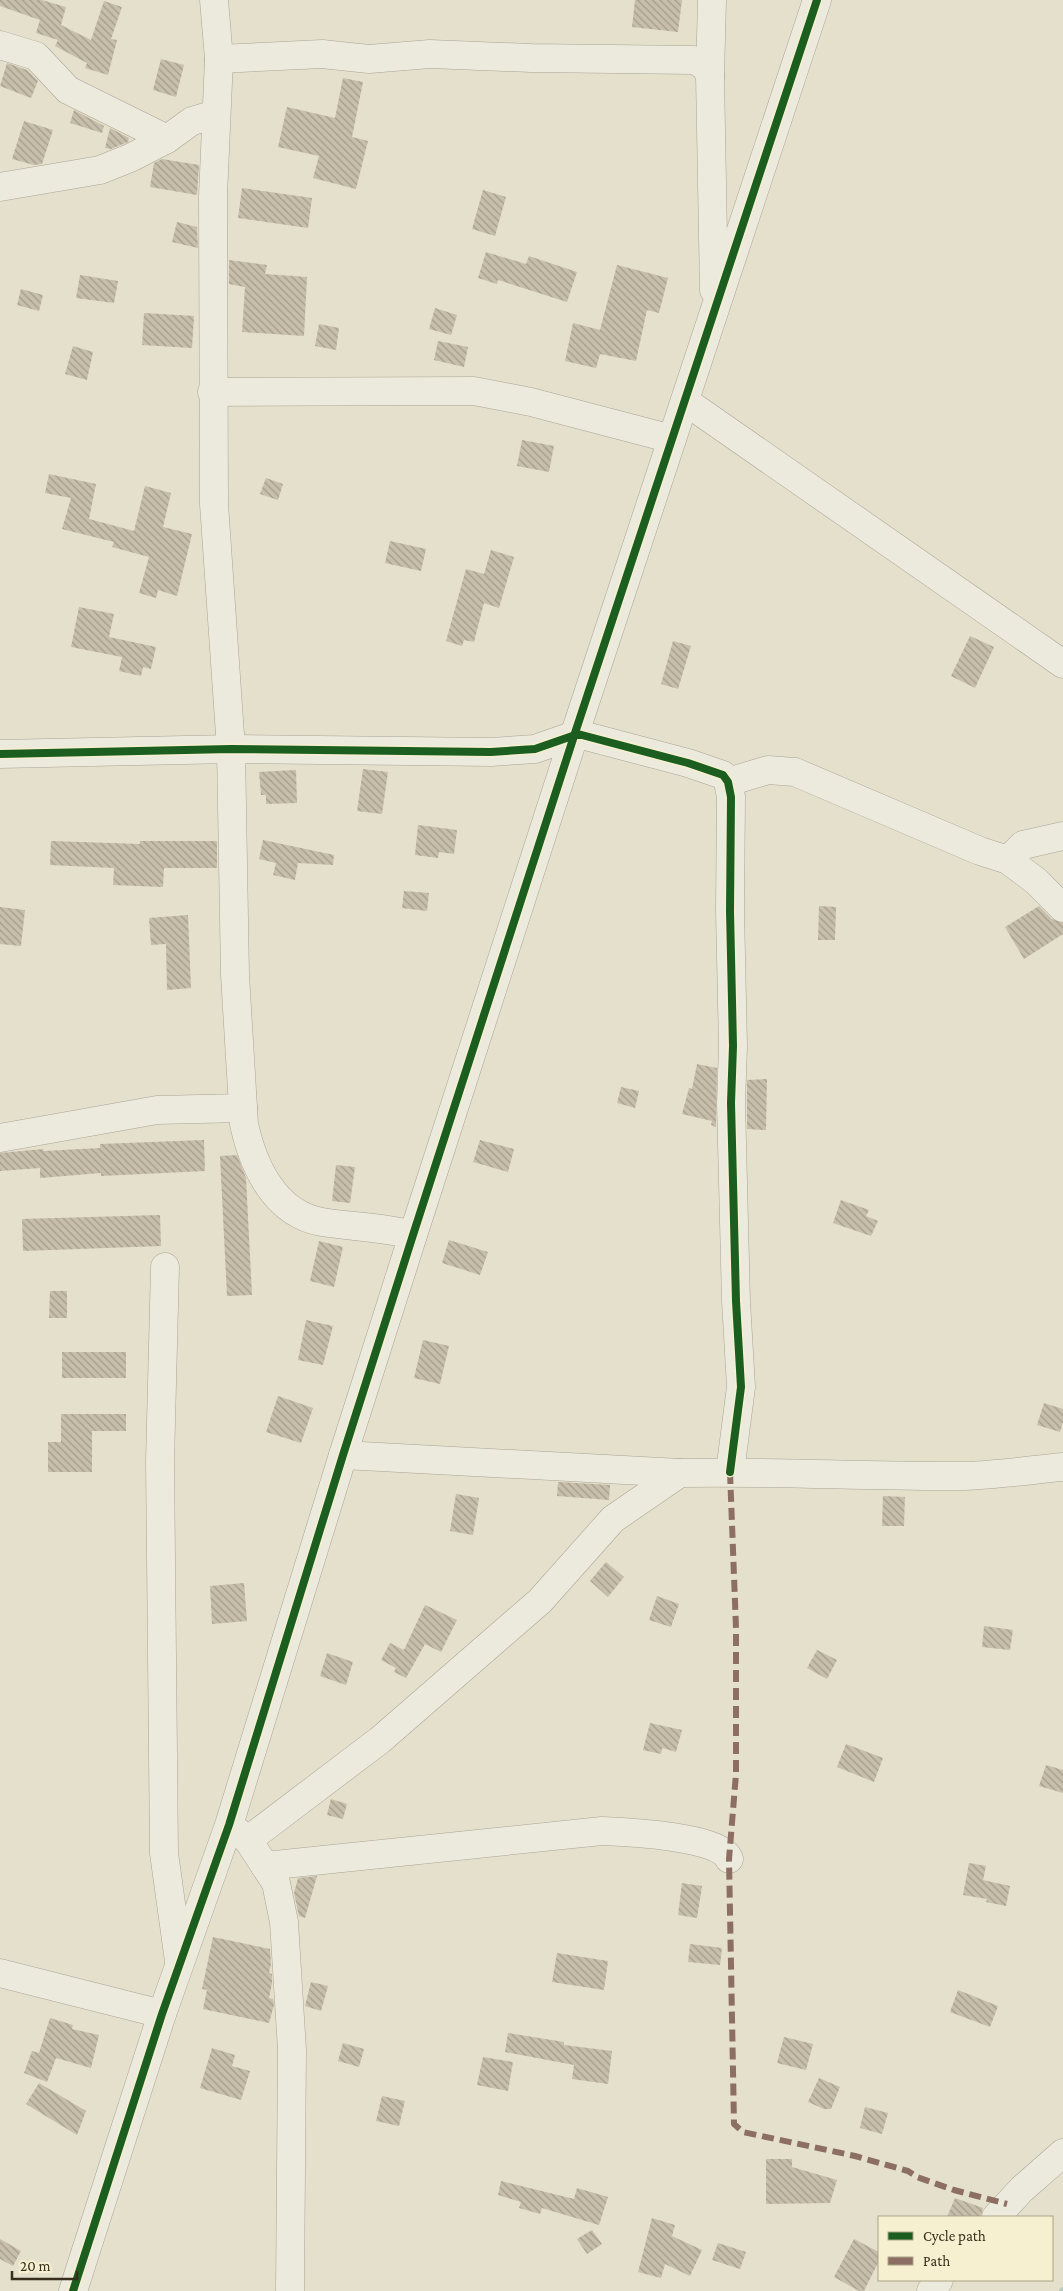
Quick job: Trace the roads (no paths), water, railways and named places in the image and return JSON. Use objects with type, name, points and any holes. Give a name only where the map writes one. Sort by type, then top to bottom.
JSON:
[{"type":"street","points":[[214,0],[219,59],[213,196],[212,392],[214,504],[231,749],[235,975],[243,1108],[248,1144],[262,1177],[282,1202],[300,1214],[320,1222],[392,1229],[413,1235]]},
{"type":"street","points":[[712,0],[710,76],[715,308]]},
{"type":"street","points":[[73,2291],[162,2014],[180,1965],[238,1832],[343,1455],[574,736],[817,0]]},
{"type":"street","points":[[0,45],[36,56],[68,90],[167,139]]},
{"type":"street","points":[[219,59],[322,54],[369,59],[430,54],[531,58],[694,60],[705,66],[710,76]]},
{"type":"street","points":[[0,187],[100,170],[130,158],[167,139],[192,121],[216,114]]},
{"type":"street","points":[[212,392],[474,391],[531,402],[672,439]]},
{"type":"street","points":[[685,401],[1063,664]]},
{"type":"street","points":[[0,754],[231,749],[491,752],[535,749],[578,734],[688,763],[722,775],[728,782],[731,797],[730,911],[733,1046],[731,1103],[736,1300],[741,1387],[730,1472]]},
{"type":"street","points":[[728,782],[768,770],[795,772],[980,851],[1008,860],[1036,881],[1063,908]]},
{"type":"street","points":[[1008,860],[1024,845],[1063,836]]},
{"type":"street","points":[[0,1138],[157,1110],[243,1108]]},
{"type":"street","points":[[165,1267],[160,1461],[164,1853],[180,1965]]},
{"type":"street","points":[[343,1455],[680,1473],[730,1472],[792,1475],[967,1476],[1063,1467]]},
{"type":"street","points":[[238,1832],[380,1740],[540,1601],[613,1519],[680,1473]]},
{"type":"street","points":[[265,1866],[602,1831],[657,1834],[713,1846],[728,1854],[729,1859]]},
{"type":"street","points":[[238,1832],[265,1866],[276,1884],[284,1922],[292,2050],[290,2291]]},
{"type":"street","points":[[0,1972],[162,2014]]},
{"type":"street","points":[[997,2216],[1012,2199],[1063,2153]]}]
